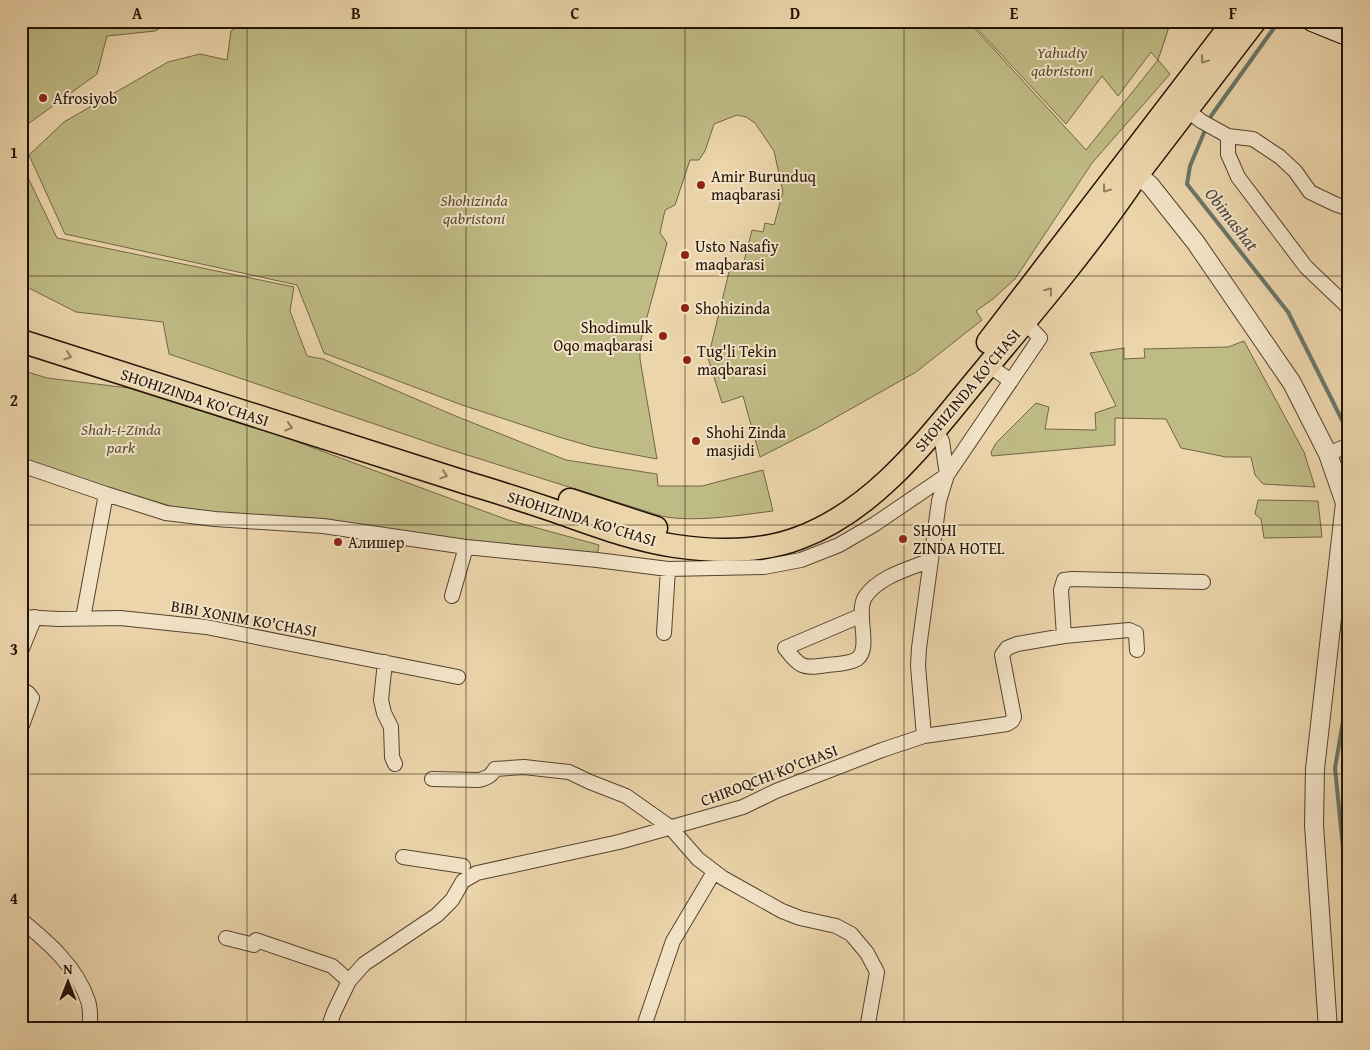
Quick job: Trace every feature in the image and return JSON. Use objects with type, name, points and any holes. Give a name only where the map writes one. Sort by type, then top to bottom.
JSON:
[{"type":"main road","name":"SHOHIZINDA KO'CHASI","points":[[21,324],[185,380],[292,411],[502,477],[640,523],[692,534],[748,535],[782,529],[817,514],[848,495],[875,472],[900,446],[1131,169],[1234,21]]},
{"type":"main road","name":"SHOHIZINDA KO'CHASI","points":[[21,341],[537,504],[619,533],[675,546],[716,550],[759,549],[799,538],[819,530],[850,512],[872,495],[902,465],[935,429],[1024,322],[1121,199],[1131,169],[1194,115],[1255,21]]},
{"type":"main road","points":[[1312,21],[1349,36]]},
{"type":"street","points":[[1194,115],[1224,135],[1253,139],[1280,157],[1295,170],[1310,192],[1335,204],[1349,208]]},
{"type":"street","points":[[1224,135],[1228,154],[1238,177],[1306,267],[1349,308]]},
{"type":"street","points":[[1131,169],[1150,185],[1196,243],[1292,383],[1328,454],[1345,503],[1315,770],[1314,825],[1328,1029]]},
{"type":"street","points":[[924,736],[918,666],[919,648],[939,501],[947,475],[1040,338],[1024,322]]},
{"type":"street","points":[[988,365],[1011,381]]},
{"type":"street","points":[[935,429],[942,441],[947,475]]},
{"type":"street","points":[[1328,454],[1348,445]]},
{"type":"street","points":[[21,466],[166,513],[215,519],[323,526],[466,547],[668,569],[764,567],[801,560],[839,545],[875,524],[947,475]]},
{"type":"street","points":[[83,618],[106,494]]},
{"type":"street","points":[[452,596],[466,547]]},
{"type":"street","points":[[860,616],[785,648],[797,663],[809,668],[850,662],[858,658],[862,653],[863,634],[860,616],[864,598],[874,586],[898,573],[931,560]]},
{"type":"street","points":[[664,633],[668,569]]},
{"type":"street","points":[[1138,650],[1134,630],[1064,636],[1061,590],[1064,580],[1203,582]]},
{"type":"street","points":[[21,651],[28,617]]},
{"type":"street","name":"BIBI XONIM KO'CHASI","points":[[28,617],[120,618],[206,627],[458,677]]},
{"type":"street","name":"CHIROQCHI KO'CHASI","points":[[328,1029],[334,1012],[350,981],[364,964],[437,915],[452,900],[463,881],[477,873],[619,842],[743,807],[776,791],[882,750],[924,736],[1007,724],[1014,717],[1002,655],[1007,648],[1016,644],[1064,636]]},
{"type":"street","points":[[385,662],[381,700],[384,713],[391,727],[392,757],[395,764]]},
{"type":"street","points":[[21,689],[32,698],[21,728]]},
{"type":"street","points":[[432,779],[479,780],[492,775],[496,769],[524,767],[569,772],[626,796],[670,827],[698,859],[714,872],[782,911],[800,918],[836,926],[851,934],[867,953],[877,972],[867,1029]]},
{"type":"street","points":[[403,857],[463,866]]},
{"type":"street","points":[[643,1029],[673,941],[714,872]]},
{"type":"street","points":[[21,920],[42,936],[73,970],[88,1002],[90,1029]]},
{"type":"street","points":[[226,938],[254,945],[256,940],[300,954],[332,966],[350,981]]},
{"type":"green space","name":"Afrosiyob","points":[[21,21],[173,21],[155,31],[107,36],[97,74],[21,129]]},
{"type":"green space","name":"Shohizinda qabristoni","points":[[246,21],[968,21],[1086,150],[1158,60],[1170,74],[1092,163],[1015,279],[993,299],[976,311],[982,320],[916,372],[817,428],[760,457],[743,396],[722,403],[708,358],[731,264],[743,265],[752,230],[763,232],[765,223],[774,225],[783,192],[774,151],[755,123],[746,117],[737,115],[714,124],[705,151],[699,160],[690,160],[675,205],[665,210],[660,233],[667,243],[640,343],[640,359],[657,459],[593,447],[559,437],[462,405],[324,353],[297,285],[65,234],[29,155],[64,122],[168,62],[200,54],[227,60],[231,31]]},
{"type":"green space","name":"Yahudiy qabristoni","points":[[970,21],[1171,21],[1158,60],[1151,52],[1118,96],[1102,76],[1066,124]]},
{"type":"green space","points":[[21,163],[57,238],[294,287],[290,311],[307,356],[323,359],[453,415],[566,460],[657,474],[658,486],[702,486],[763,470],[773,511],[702,519],[661,516],[445,448],[169,354],[163,322],[76,312],[21,284]]},
{"type":"green space","points":[[1244,341],[1304,452],[1315,487],[1263,484],[1255,475],[1251,457],[1226,457],[1181,448],[1166,419],[1115,418],[1115,445],[992,456],[991,452],[996,443],[1036,403],[1049,407],[1045,429],[1096,430],[1095,413],[1116,406],[1090,353],[1124,348],[1124,359],[1145,358],[1144,349],[1228,347]]},
{"type":"green space","name":"Shah-i-Zinda park","points":[[21,370],[47,378],[129,388],[284,437],[508,520],[599,545],[596,561],[177,508],[30,464],[21,460]]},
{"type":"green space","points":[[1258,500],[1318,501],[1322,537],[1264,538],[1261,519],[1255,514]]},
{"type":"waterway","name":"Obimashat","points":[[1279,21],[1211,116],[1190,166],[1187,184],[1288,312],[1349,434]]},
{"type":"waterway","name":"Obimashat","points":[[1349,686],[1335,768],[1349,908]]},
{"type":"place","name":"Afrosiyob","points":[[43,98]]},
{"type":"place","name":"Amir Burunduq maqbarasi","points":[[701,185]]},
{"type":"place","name":"Usto Nasafiy maqbarasi","points":[[685,255]]},
{"type":"place","name":"Shohizinda","points":[[685,308]]},
{"type":"place","name":"Shodimulk Oqo maqbarasi","points":[[663,336]]},
{"type":"place","name":"Tug'li Tekin maqbarasi","points":[[687,360]]},
{"type":"place","name":"Shohi Zinda masjidi","points":[[696,441]]},
{"type":"place","name":"SHOHI ZINDA HOTEL","points":[[903,539]]},
{"type":"place","name":"Алишер","points":[[338,542]]}]
